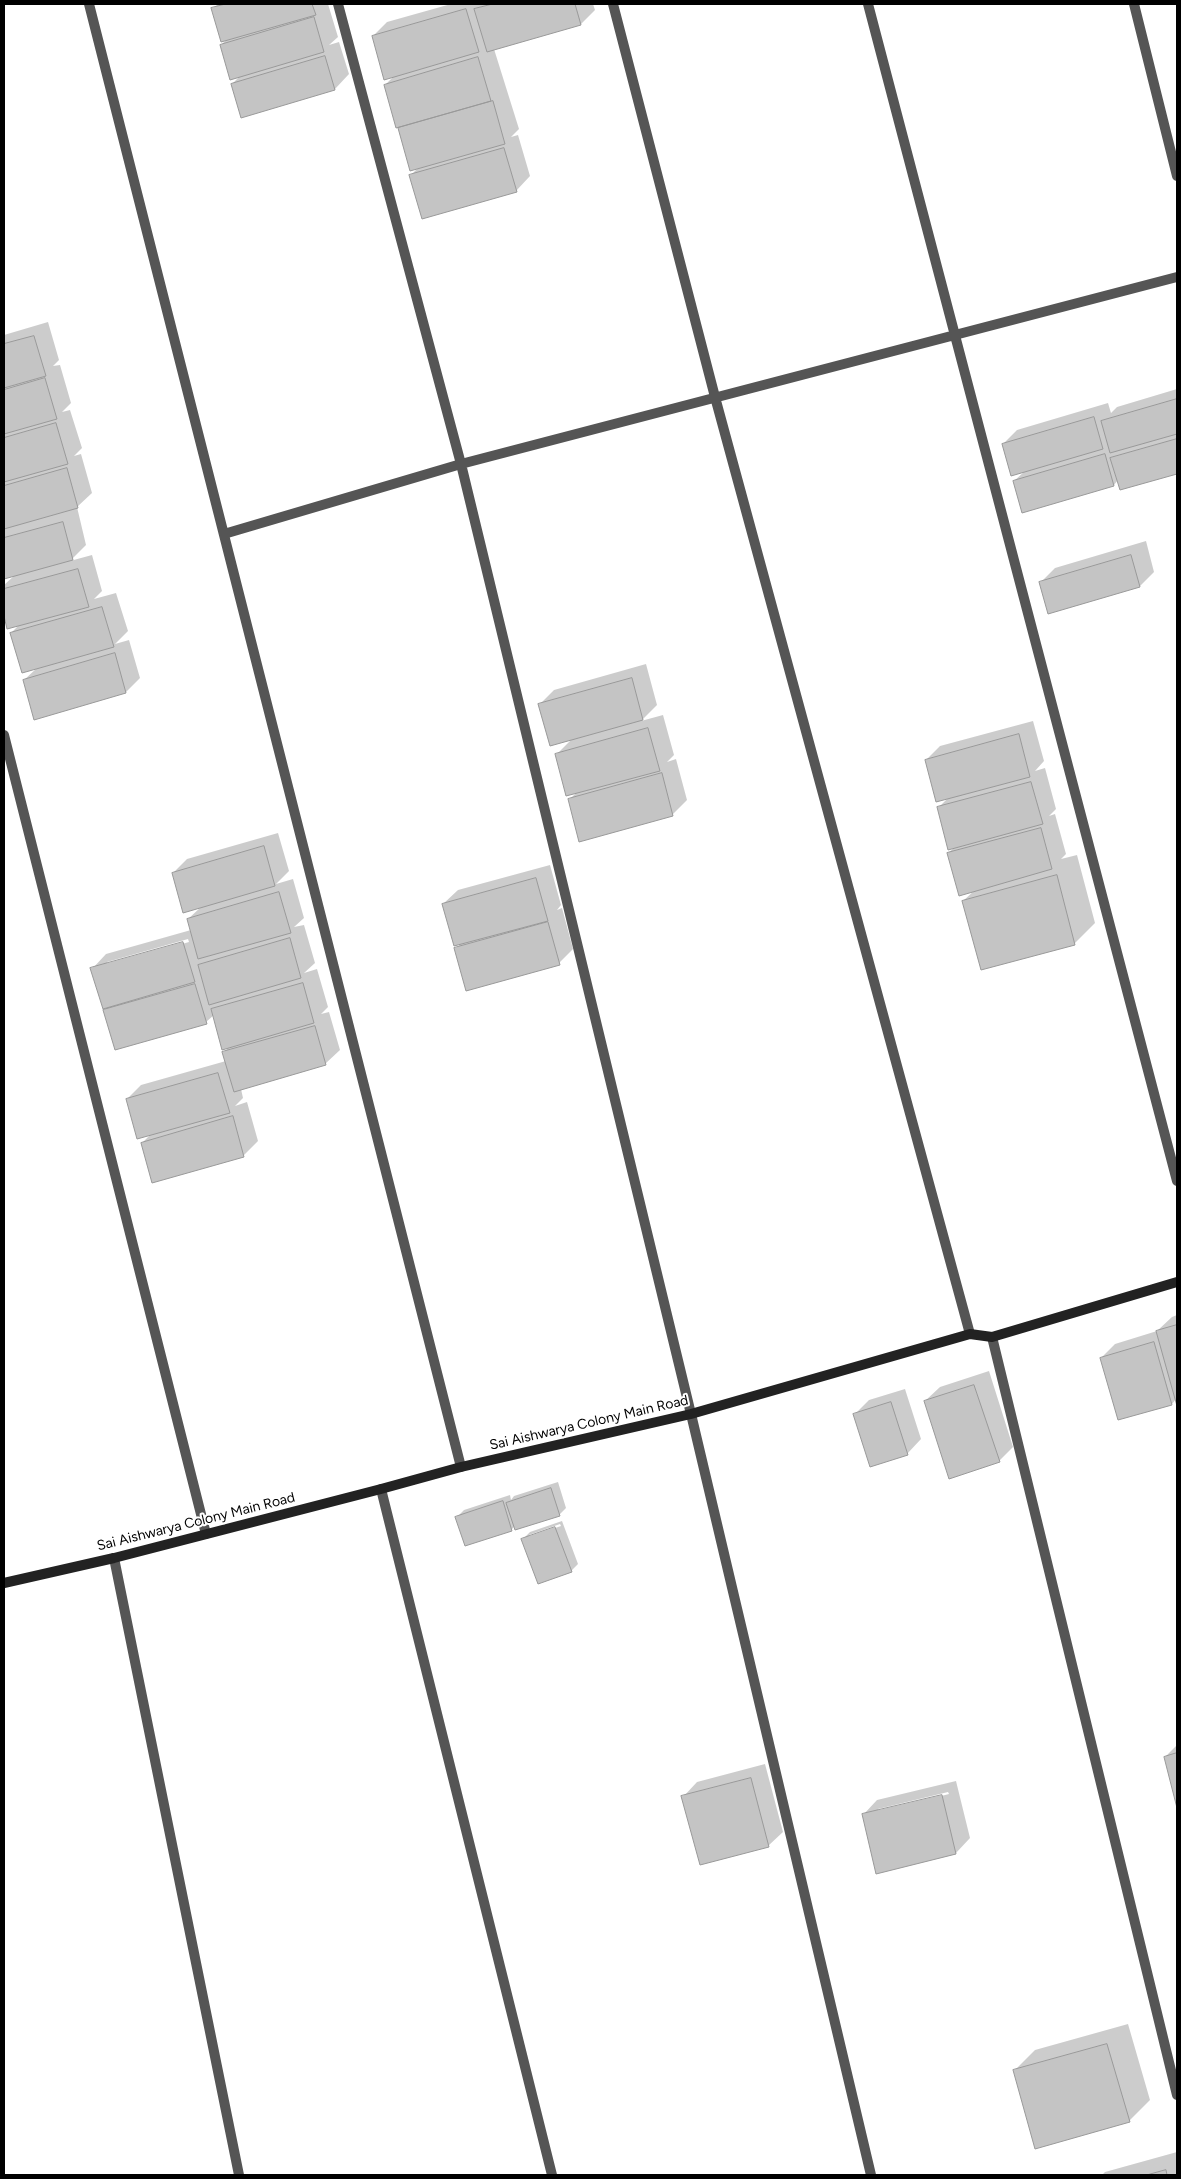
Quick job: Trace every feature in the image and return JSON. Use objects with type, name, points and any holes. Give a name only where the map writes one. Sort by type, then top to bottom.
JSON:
[{"type":"street","points":[[89,4],[461,1467]]},
{"type":"street","points":[[338,4],[461,464],[871,2175]]},
{"type":"street","points":[[612,4],[714,397],[970,1334]]},
{"type":"street","points":[[868,4],[1177,1181]]},
{"type":"street","points":[[1134,4],[1177,176]]},
{"type":"street","points":[[224,534],[461,464],[1177,276]]},
{"type":"street","points":[[4,735],[206,1534]]},
{"type":"street","name":"Sai Aishwarya Colony Main Road","points":[[4,1583],[114,1558],[382,1490],[461,1467],[690,1414],[970,1334],[992,1337],[1177,1282]]},
{"type":"street","points":[[992,1337],[1177,2095]]},
{"type":"street","points":[[382,1490],[552,2175]]},
{"type":"street","points":[[114,1558],[239,2175]]},
{"type":"building","points":[[226,4],[312,4],[316,15],[221,42],[211,8]]},
{"type":"building","points":[[493,4],[575,4],[581,25],[487,52],[474,9]]},
{"type":"building","points":[[466,9],[479,52],[384,80],[372,36]]},
{"type":"building","points":[[314,17],[324,52],[230,80],[220,45]]},
{"type":"building","points":[[325,56],[335,90],[241,118],[231,84]]},
{"type":"building","points":[[478,57],[491,101],[396,128],[384,85]]},
{"type":"building","points":[[493,101],[505,144],[410,171],[398,128]]},
{"type":"building","points":[[504,148],[517,192],[422,219],[409,175]]},
{"type":"building","points":[[34,336],[46,376],[4,388],[4,344]]},
{"type":"building","points":[[45,378],[57,419],[4,434],[4,390]]},
{"type":"building","points":[[1177,399],[1177,434],[1110,453],[1101,421]]},
{"type":"building","points":[[1094,417],[1103,449],[1011,476],[1002,444]]},
{"type":"building","points":[[56,423],[68,464],[4,482],[4,438]]},
{"type":"building","points":[[1177,439],[1177,474],[1120,490],[1110,458]]},
{"type":"building","points":[[1105,454],[1114,486],[1022,513],[1013,481]]},
{"type":"building","points":[[67,468],[78,508],[4,529],[4,486]]},
{"type":"building","points":[[63,522],[73,560],[4,579],[4,538]]},
{"type":"building","points":[[1131,555],[1140,587],[1048,614],[1039,582]]},
{"type":"building","points":[[78,569],[89,607],[7,629],[4,616],[4,589]]},
{"type":"building","points":[[102,607],[114,647],[22,673],[10,633]]},
{"type":"building","points":[[115,653],[126,693],[34,720],[23,680]]},
{"type":"building","points":[[632,678],[643,720],[550,746],[538,704]]},
{"type":"building","points":[[648,728],[660,771],[566,796],[555,754]]},
{"type":"building","points":[[1019,734],[1030,777],[936,802],[925,760]]},
{"type":"building","points":[[662,773],[673,816],[579,842],[568,799]]},
{"type":"building","points":[[1031,782],[1043,824],[948,850],[937,807]]},
{"type":"building","points":[[1041,828],[1052,869],[959,896],[947,853]]},
{"type":"building","points":[[264,846],[275,886],[183,913],[172,873]]},
{"type":"building","points":[[1057,875],[1075,945],[981,970],[962,901]]},
{"type":"building","points":[[536,878],[548,921],[454,946],[442,904]]},
{"type":"building","points":[[279,892],[291,933],[198,959],[187,919]]},
{"type":"building","points":[[548,922],[560,965],[466,991],[454,948]]},
{"type":"building","points":[[290,938],[301,978],[209,1005],[198,965]]},
{"type":"building","points":[[183,942],[195,982],[103,1009],[90,968]]},
{"type":"building","points":[[303,983],[314,1023],[222,1050],[211,1009]]},
{"type":"building","points":[[195,984],[207,1024],[115,1050],[103,1010]]},
{"type":"building","points":[[315,1026],[326,1065],[234,1092],[222,1052]]},
{"type":"building","points":[[218,1073],[230,1113],[137,1139],[126,1099]]},
{"type":"building","points":[[233,1116],[244,1157],[152,1183],[141,1143]]},
{"type":"building","points":[[1177,1325],[1177,1406],[1156,1331]]},
{"type":"building","points":[[1154,1342],[1172,1405],[1118,1420],[1100,1358]]},
{"type":"building","points":[[974,1385],[1000,1462],[949,1479],[924,1401]]},
{"type":"building","points":[[891,1402],[908,1455],[870,1467],[853,1414]]},
{"type":"building","points":[[551,1488],[560,1516],[515,1530],[506,1503]]},
{"type":"building","points":[[503,1501],[512,1531],[465,1546],[455,1517]]},
{"type":"building","points":[[555,1527],[572,1572],[538,1584],[521,1539]]},
{"type":"building","points":[[1177,1753],[1177,1808],[1164,1757]]},
{"type":"building","points":[[751,1778],[769,1847],[700,1865],[681,1796]]},
{"type":"building","points":[[942,1795],[956,1854],[876,1874],[862,1814]]},
{"type":"building","points":[[1107,2044],[1130,2122],[1035,2149],[1013,2070]]},
{"type":"building","points":[[1166,2170],[1167,2175],[1147,2175]]}]
